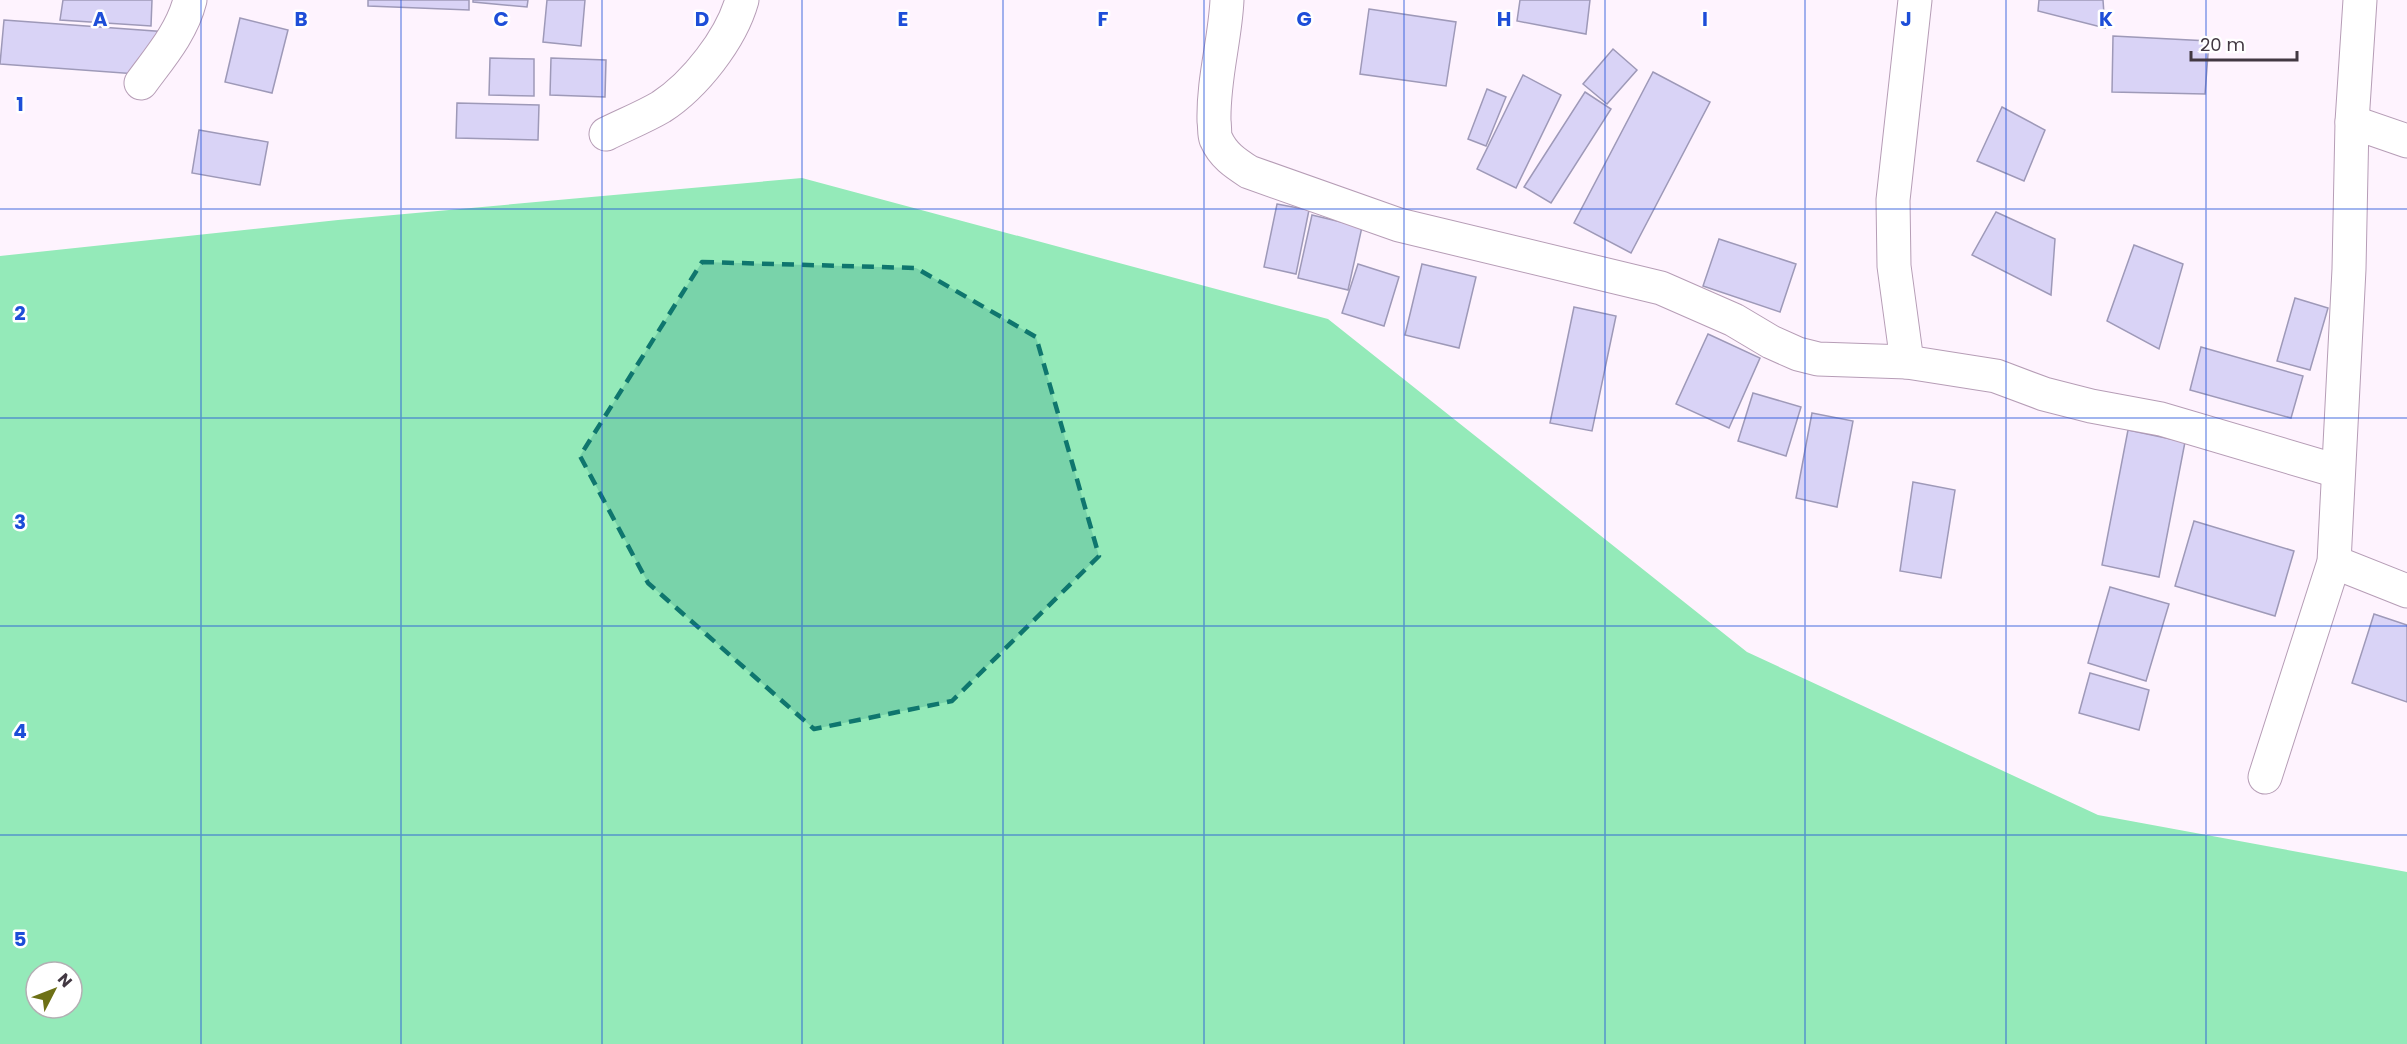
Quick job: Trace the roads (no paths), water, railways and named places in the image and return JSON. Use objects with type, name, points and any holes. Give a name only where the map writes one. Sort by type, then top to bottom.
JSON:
[{"type":"street","points":[[141,83],[173,39],[187,13],[190,0]]},
{"type":"street","points":[[606,134],[660,107],[685,89],[716,53],[739,11],[742,0]]},
{"type":"street","points":[[1227,0],[1226,22],[1216,69],[1215,138],[1230,160],[1249,172],[1399,225],[1661,288],[1734,320],[1798,354],[1818,359],[1907,362],[1996,376],[2044,394],[2091,406],[2161,419],[2337,471]]},
{"type":"street","points":[[1907,362],[1894,266],[1893,200],[1915,0]]},
{"type":"street","points":[[2265,777],[2334,562],[2337,471],[2346,337],[2352,122],[2360,0]]},
{"type":"street","points":[[2352,122],[2407,141]]},
{"type":"street","points":[[2334,562],[2407,591]]}]
